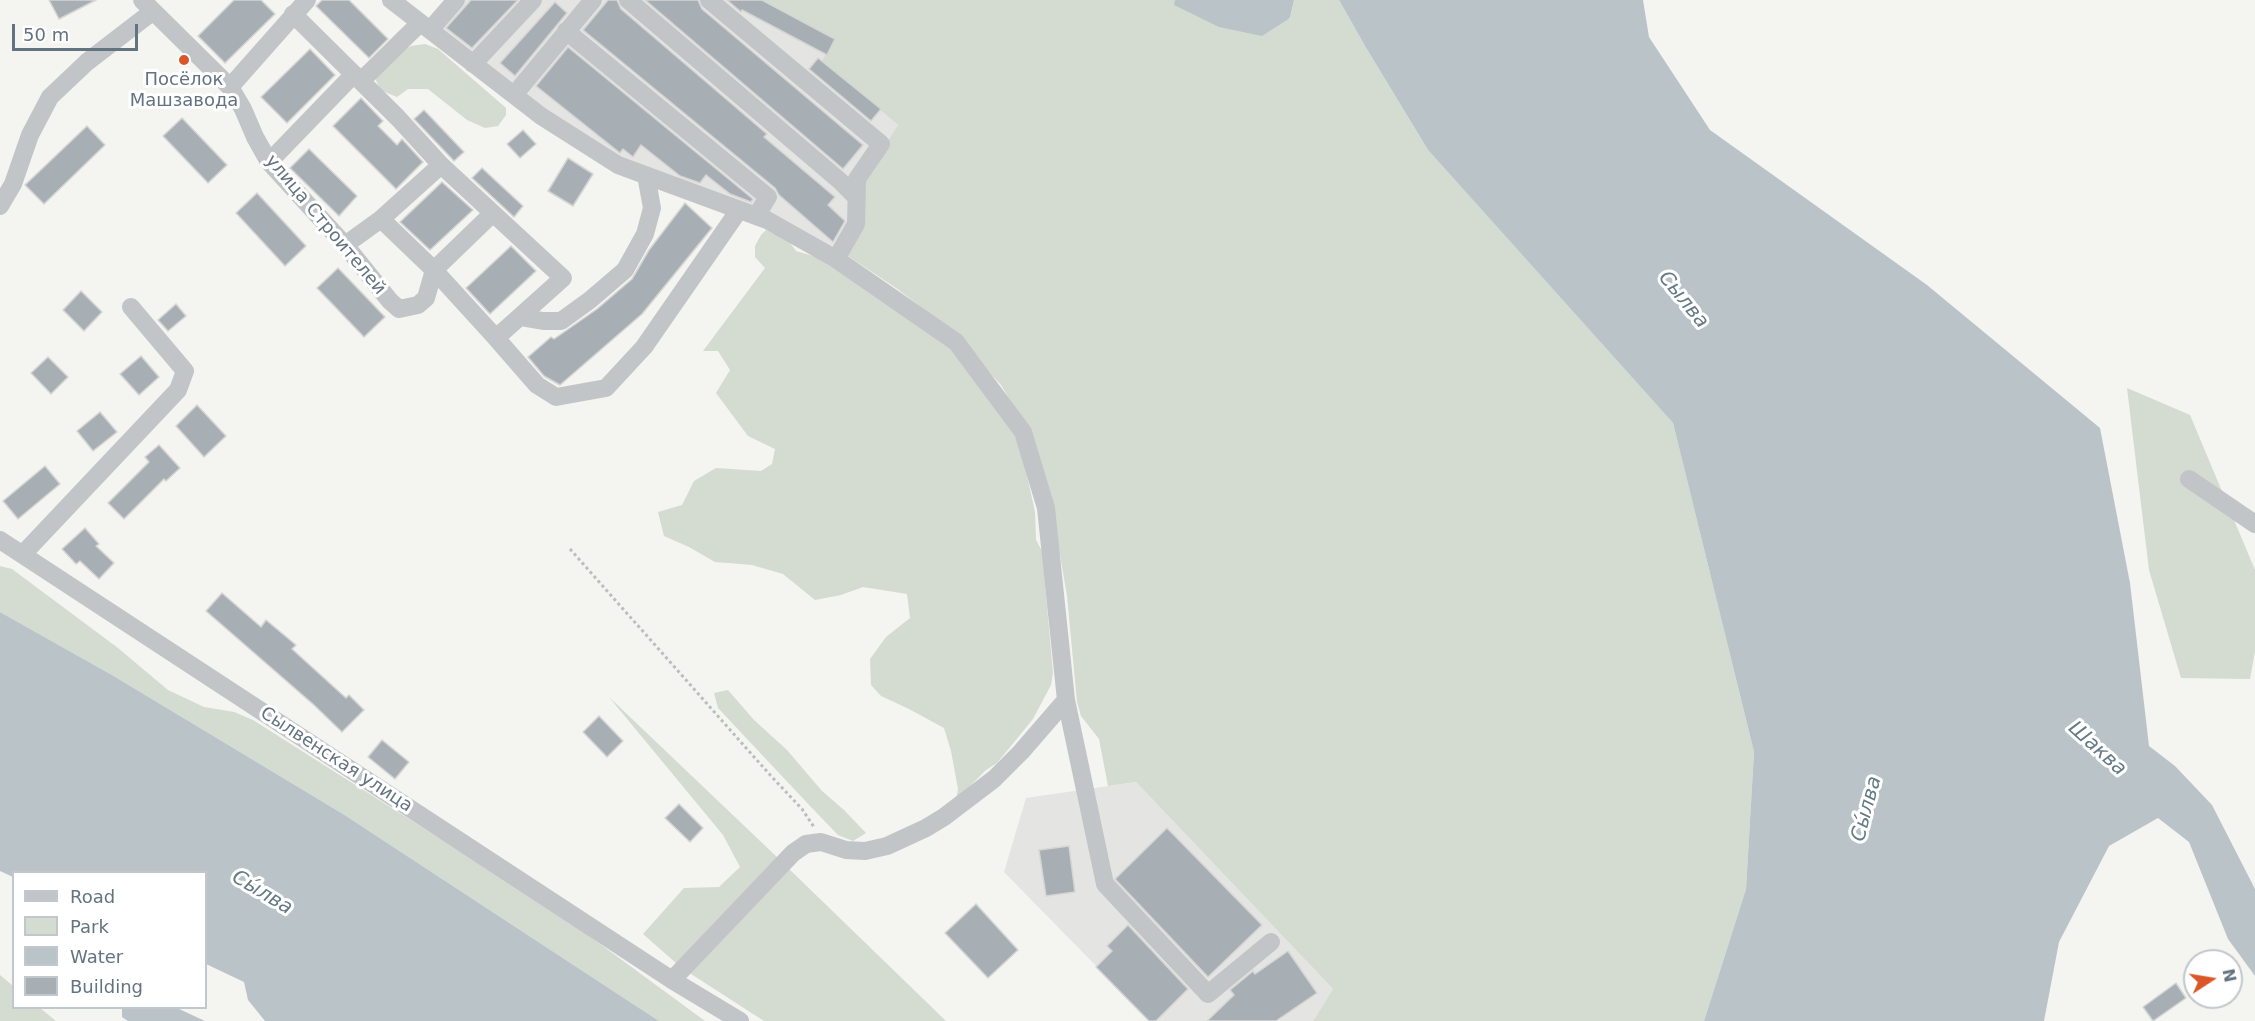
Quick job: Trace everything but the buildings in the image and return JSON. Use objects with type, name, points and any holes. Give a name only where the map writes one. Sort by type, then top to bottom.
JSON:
[{"type":"street","points":[[230,87],[307,0]]},
{"type":"street","points":[[391,0],[541,116],[618,165],[767,220],[836,260],[956,342],[1023,432],[1046,508],[1066,700],[1105,884],[1208,994],[1271,942]]},
{"type":"street","points":[[269,162],[358,78],[425,27],[456,0]]},
{"type":"street","points":[[474,64],[533,0]]},
{"type":"street","points":[[514,95],[593,0]]},
{"type":"street","points":[[628,0],[857,198]]},
{"type":"street","points":[[709,0],[881,144],[857,180],[856,224],[836,260]]},
{"type":"street","points":[[0,206],[13,184],[30,135],[50,97],[147,6]]},
{"type":"street","name":"улица Строителей","points":[[147,6],[230,87],[269,162],[345,245],[390,301],[399,309],[418,305],[426,298],[434,270]]},
{"type":"street","points":[[293,14],[441,165],[563,278],[496,338]]},
{"type":"street","points":[[381,219],[434,270],[537,385],[556,398],[606,388],[644,347],[747,213],[768,197],[566,31]]},
{"type":"street","points":[[345,245],[381,219],[441,165]]},
{"type":"street","points":[[520,317],[561,321],[625,270],[645,234],[652,208],[646,175]]},
{"type":"street","points":[[434,270],[493,213]]},
{"type":"street","points":[[23,554],[178,390],[185,371],[131,307]]},
{"type":"street","points":[[2189,479],[2255,524]]},
{"type":"street","name":"Сылвенская улица","points":[[0,540],[672,980],[740,1021]]},
{"type":"street","points":[[672,980],[793,853],[806,844],[821,842],[846,850],[865,850],[887,846],[926,828],[994,779],[1066,700]]},
{"type":"path","points":[[570,549],[802,809],[815,827],[821,842]]},
{"type":"shaded area","points":[[448,0],[754,0],[835,39],[823,62],[898,125],[881,155],[845,254],[617,158],[526,97],[439,29]]},
{"type":"shaded area","points":[[1136,782],[1333,989],[1313,1021],[1150,1021],[1004,872],[1026,798]]},
{"type":"green space","points":[[754,0],[1175,0],[1175,5],[1290,19],[1294,0],[1339,0],[1428,150],[1673,423],[1754,752],[1746,889],[1704,1021],[1313,1021],[1333,989],[1136,782],[1108,786],[1099,739],[1081,716],[1077,702],[1067,596],[1054,519],[1030,434],[1001,385],[950,329],[896,288],[845,254],[862,183],[898,125],[822,61],[835,39]]},
{"type":"green space","points":[[425,44],[438,49],[506,108],[506,115],[498,126],[485,128],[467,120],[428,89],[408,89],[397,97],[380,90],[375,78],[398,53],[411,46]]},
{"type":"green space","points":[[766,230],[788,240],[796,251],[837,263],[948,346],[1002,411],[1021,448],[1035,512],[1036,540],[1042,551],[1053,673],[1051,685],[1033,719],[997,763],[986,770],[956,800],[958,789],[944,728],[881,696],[871,685],[870,659],[886,637],[910,618],[907,594],[863,587],[841,595],[815,600],[783,574],[752,565],[715,562],[664,536],[658,512],[682,505],[694,481],[716,468],[761,471],[772,464],[775,449],[748,436],[716,393],[730,370],[718,351],[703,351],[765,268],[755,257],[755,246]]},
{"type":"green space","points":[[2127,388],[2190,415],[2255,570],[2255,651],[2250,679],[2181,678],[2149,570]]},
{"type":"green space","points":[[0,566],[12,569],[118,648],[168,690],[204,707],[234,712],[253,720],[562,916],[705,1021],[659,1021],[343,814],[112,675],[0,612]]},
{"type":"green space","points":[[728,690],[754,720],[787,750],[822,791],[866,833],[853,841],[838,835],[718,708],[714,693]]},
{"type":"green space","points":[[609,697],[779,859],[676,963],[643,934],[684,888],[719,887],[740,867],[723,835]]},
{"type":"green space","points":[[786,866],[946,1021],[764,1021],[688,972]]},
{"type":"green space","points":[[0,975],[12,985],[12,1009],[41,1009],[56,1021],[0,1021]]},
{"type":"water","points":[[1175,0],[1294,0],[1290,18],[1262,36],[1219,27],[1174,5]]},
{"type":"water","points":[[1339,0],[1643,0],[1649,37],[1710,130],[1927,285],[2100,428],[2130,583],[2149,746],[2175,766],[2212,805],[2255,889],[2255,976],[2243,960],[2243,949],[2235,949],[2228,939],[2189,842],[2158,818],[2109,846],[2059,942],[2044,1021],[1704,1021],[1746,889],[1754,752],[1673,423],[1428,150]]},
{"type":"water","name":"Сы́лва","points":[[0,612],[112,675],[343,814],[659,1021],[265,1021],[248,1000],[244,982],[207,964],[207,871],[12,871],[12,877],[0,871]]},
{"type":"water","points":[[122,1009],[179,1009],[205,1021],[128,1021],[122,1017]]},
{"type":"place","name":"Посёлок Машзавода","points":[[184,60]]},
{"type":"water label","name":"Сылва","points":[[1683,300]]},
{"type":"water label","name":"Шаква","points":[[2097,749]]}]
